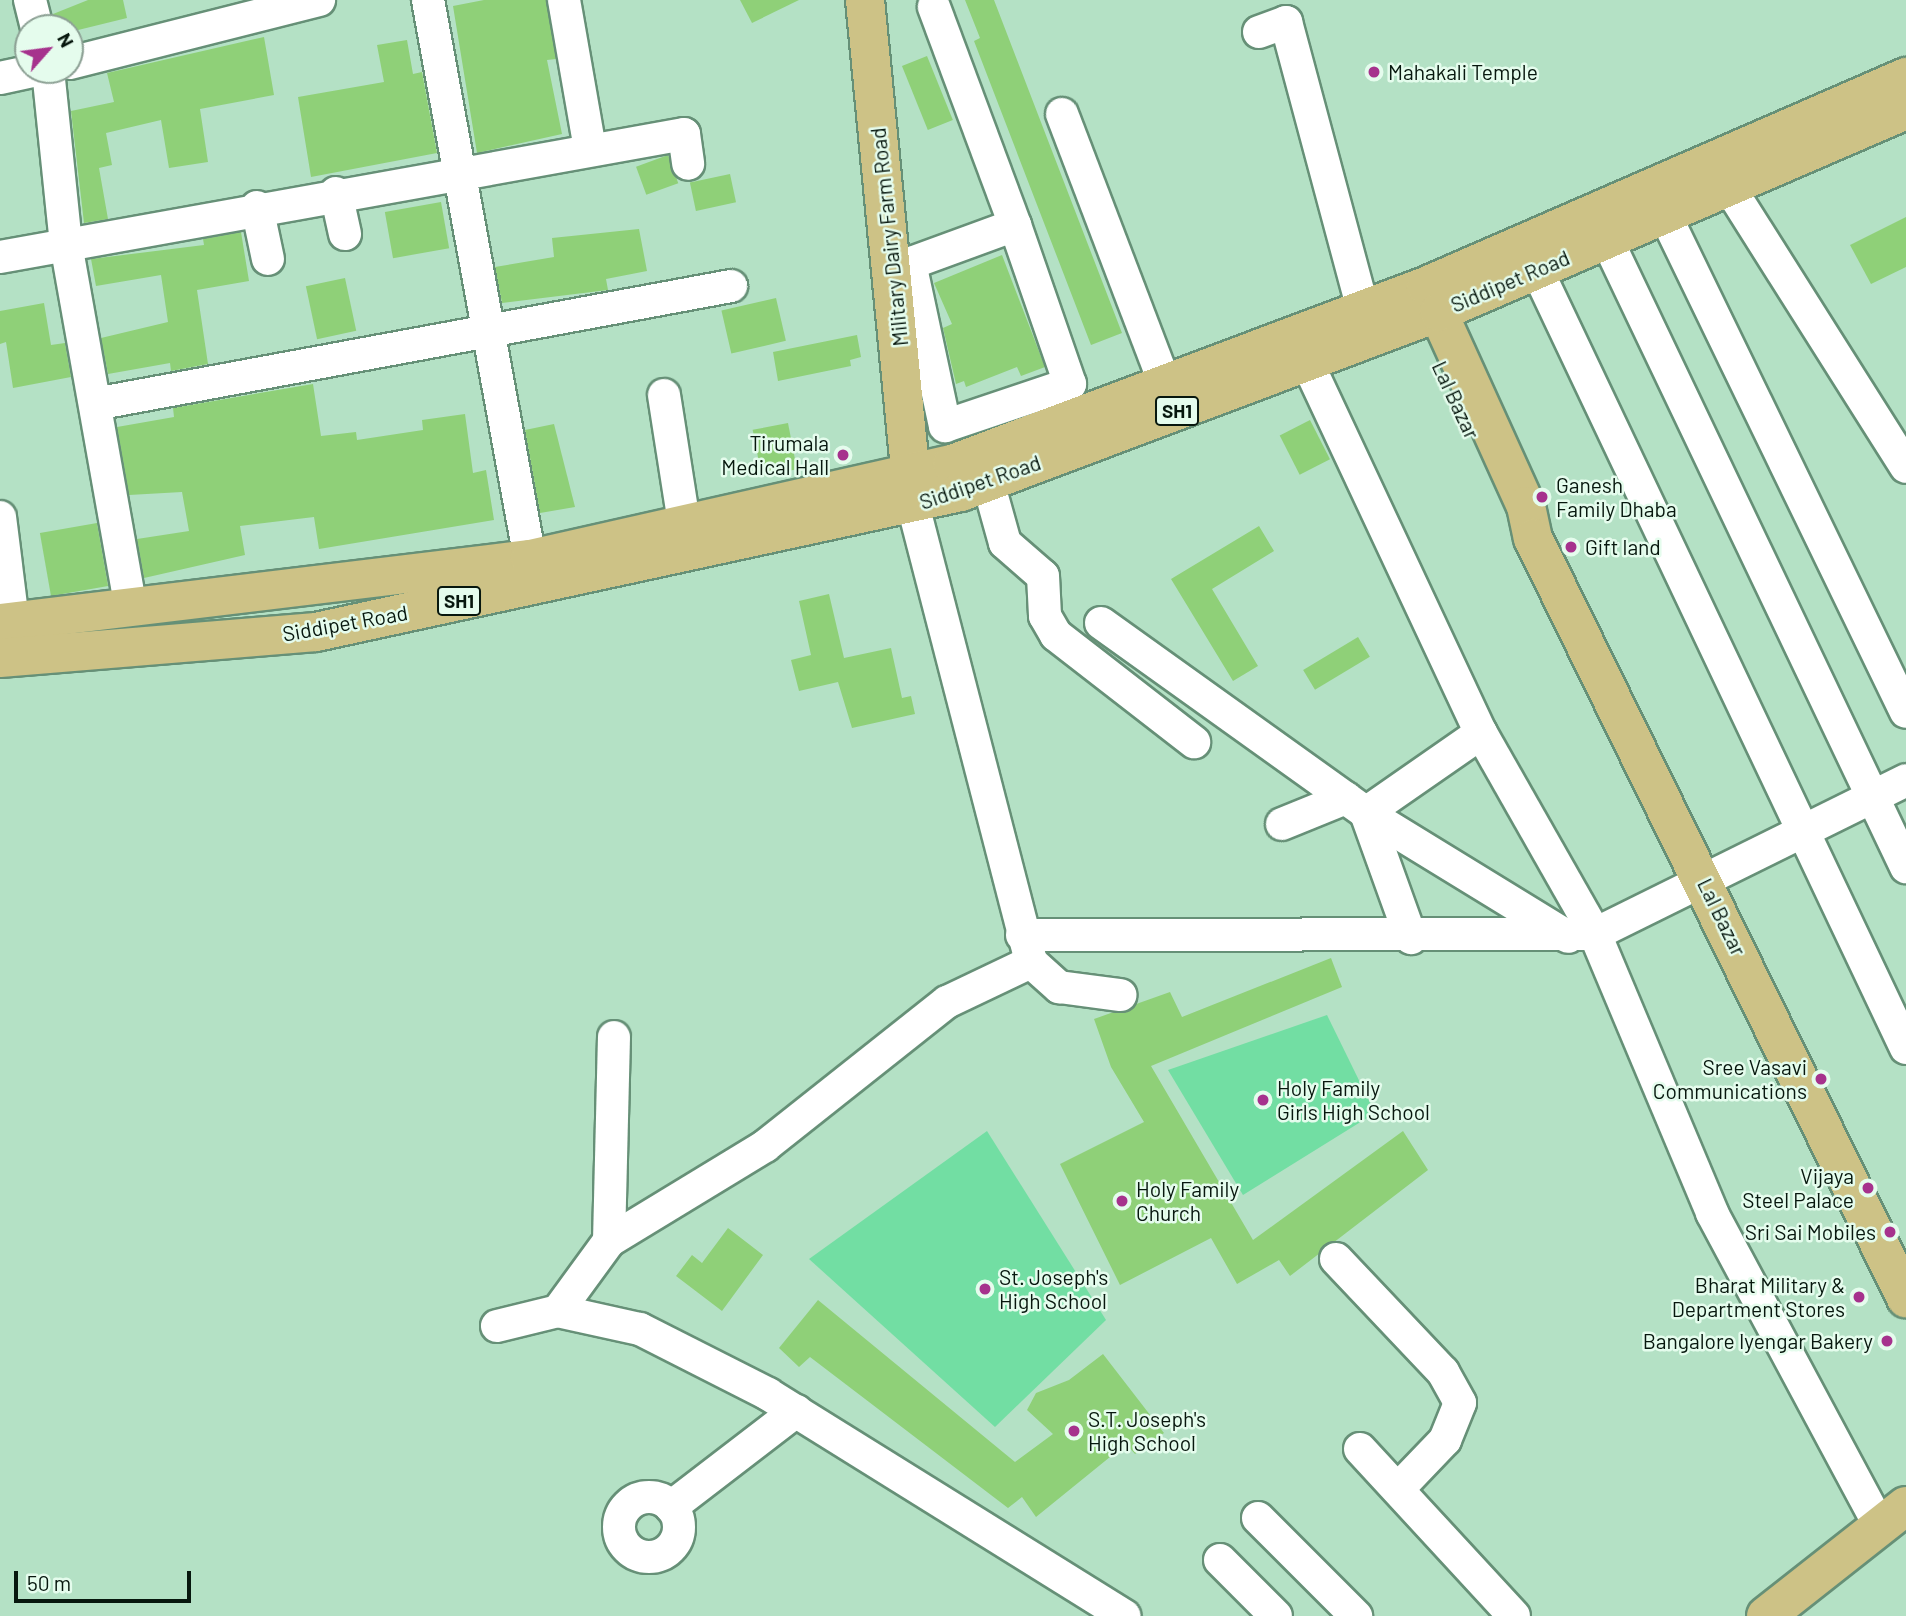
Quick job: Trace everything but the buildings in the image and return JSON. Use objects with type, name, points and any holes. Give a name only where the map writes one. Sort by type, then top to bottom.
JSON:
[{"type":"main road","name":"Military Dairy Farm Road","points":[[865,0],[901,267],[913,490]]},
{"type":"main road","name":"Siddipet Road","points":[[6,622],[530,559],[684,523],[988,482],[1307,362],[1422,303],[1906,78]]},
{"type":"main road","name":"Siddipet Road","points":[[0,658],[316,632],[913,490],[1165,384],[1363,309],[1422,303],[1537,270],[1906,110]]},
{"type":"main road","name":"Lal Bazar","points":[[1422,303],[1526,506],[1533,538],[1705,881],[1906,1298]]},
{"type":"main road","points":[[1766,1616],[1892,1516]]},
{"type":"street","points":[[84,59],[319,0]]},
{"type":"street","points":[[428,0],[460,171],[485,330],[530,559]]},
{"type":"street","points":[[564,0],[590,149]]},
{"type":"street","points":[[934,7],[1015,225],[1070,384],[945,426],[901,267],[1015,225]]},
{"type":"street","points":[[1259,32],[1286,22],[1363,309]]},
{"type":"street","points":[[49,84],[66,244],[131,609]]},
{"type":"street","points":[[1062,114],[1165,384]]},
{"type":"street","points":[[0,257],[257,207],[684,134],[688,164]]},
{"type":"street","points":[[1729,187],[1906,467]]},
{"type":"street","points":[[336,193],[345,234]]},
{"type":"street","points":[[257,207],[268,259]]},
{"type":"street","points":[[1665,215],[1906,712]]},
{"type":"street","points":[[1607,240],[1906,867]]},
{"type":"street","points":[[1537,270],[1805,830],[1906,1048]]},
{"type":"street","points":[[95,404],[731,286]]},
{"type":"street","points":[[1307,362],[1480,733],[1582,936],[1712,1213],[1892,1516]]},
{"type":"street","points":[[664,395],[684,523]]},
{"type":"street","points":[[988,482],[1005,543],[1043,576],[1045,616],[1056,635],[1194,742]]},
{"type":"street","points":[[913,490],[1027,948],[1059,987],[1120,995]]},
{"type":"street","points":[[0,517],[6,622]]},
{"type":"street","points":[[1101,623],[1356,805],[1582,936]]},
{"type":"street","points":[[1282,824],[1356,805],[1480,733]]},
{"type":"street","points":[[558,1311],[609,1241],[765,1146],[947,1002],[1027,948],[1582,936],[1705,881],[1906,780]]},
{"type":"street","points":[[1356,805],[1411,938]]},
{"type":"street","points":[[609,1241],[614,1037]]},
{"type":"street","points":[[1336,1259],[1443,1372],[1460,1403],[1445,1440],[1398,1489]]},
{"type":"street","points":[[496,1326],[558,1311],[606,1316],[640,1329],[796,1412],[1124,1616]]},
{"type":"street","points":[[671,1507],[796,1412]]},
{"type":"street","points":[[1360,1449],[1514,1616]]},
{"type":"street","points":[[1258,1518],[1356,1616]]},
{"type":"street","points":[[1220,1560],[1276,1616]]},
{"type":"green space","points":[[1327,1015],[1375,1113],[1243,1195],[1168,1070]]},
{"type":"green space","points":[[987,1131],[1106,1320],[995,1427],[809,1259]]},
{"type":"place","name":"Mahakali Temple","points":[[1374,72]]},
{"type":"place","name":"Tirumala Medical Hall","points":[[843,455]]},
{"type":"place","name":"Ganesh Family Dhaba","points":[[1542,497]]},
{"type":"place","name":"Gift land","points":[[1571,547]]},
{"type":"place","name":"Sree Vasavi Communications","points":[[1821,1079]]},
{"type":"place","name":"Holy Family Girls High School","points":[[1263,1100]]},
{"type":"place","name":"Vijaya Steel Palace","points":[[1868,1188]]},
{"type":"place","name":"Holy Family Church","points":[[1122,1201]]},
{"type":"place","name":"Sri Sai Mobiles","points":[[1890,1232]]},
{"type":"place","name":"St. Joseph's High School","points":[[985,1289]]},
{"type":"place","name":"Bharat Military & Department Stores","points":[[1859,1297]]},
{"type":"place","name":"Bangalore Iyengar Bakery","points":[[1887,1341]]},
{"type":"place","name":"S.T. Joseph's High School","points":[[1074,1431]]}]
